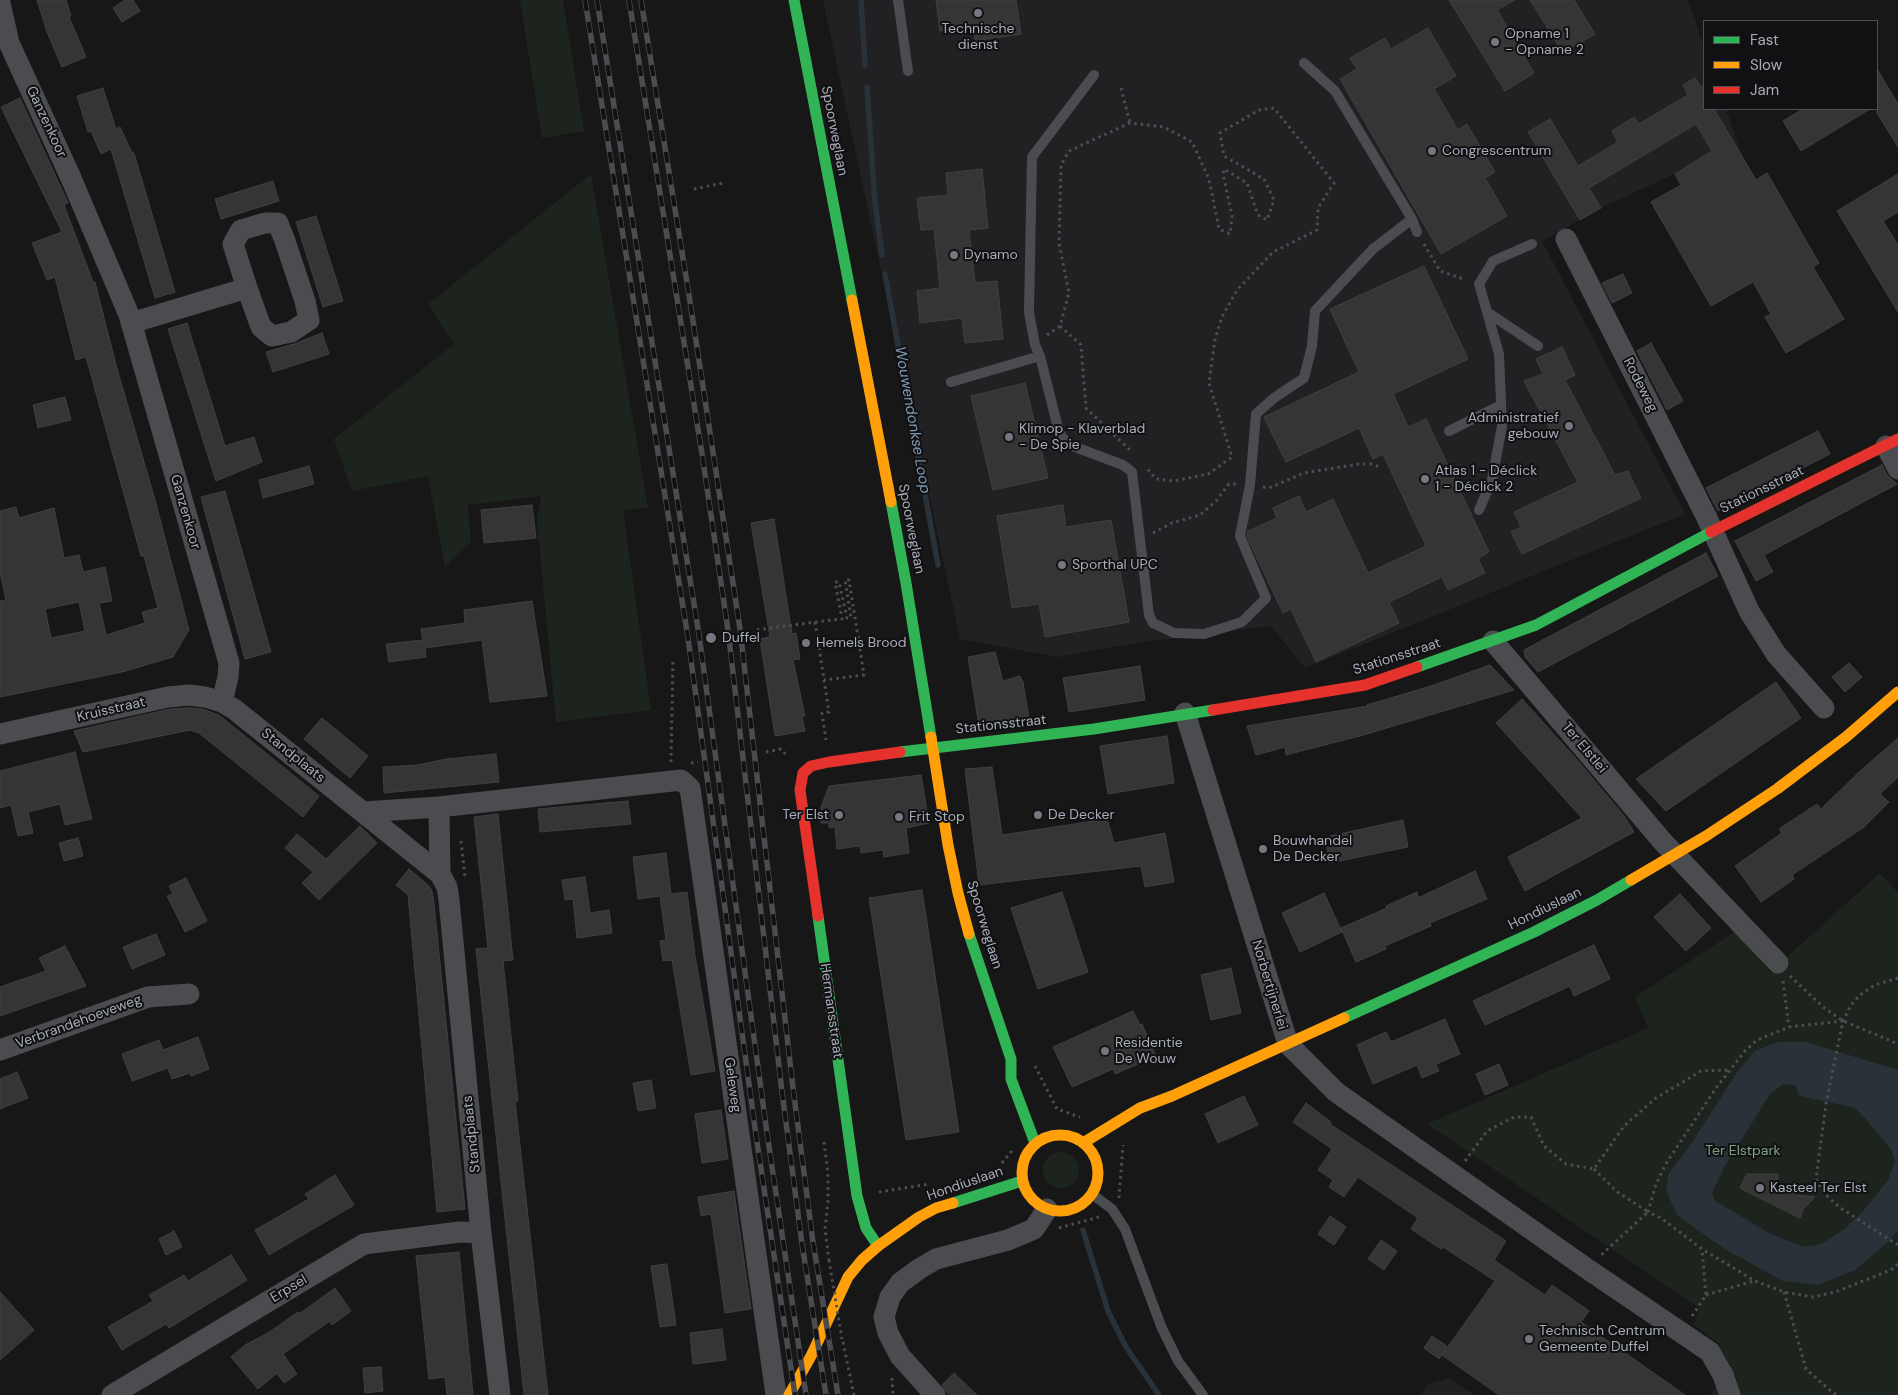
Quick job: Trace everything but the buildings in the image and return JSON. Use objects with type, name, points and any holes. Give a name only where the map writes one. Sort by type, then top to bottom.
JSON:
[{"type":"street","name":"Spoorweglaan","points":[[794,0],[906,583],[948,845],[968,927],[1011,1059],[1011,1079],[1035,1144]]},
{"type":"street","name":"Ganzenkoor","points":[[0,3],[9,43],[71,178],[130,323],[229,664],[222,702]]},
{"type":"street","points":[[265,223],[278,224],[305,301],[309,320],[291,332],[272,336],[261,327],[247,288],[233,244],[241,230],[265,223]]},
{"type":"street","name":"Rodeweg","points":[[1566,239],[1713,531],[1749,611],[1771,647],[1824,708]]},
{"type":"street","points":[[130,323],[247,288]]},
{"type":"street","name":"Stationsstraat","points":[[803,773],[811,766],[829,762],[1094,729],[1365,685],[1536,625],[1713,531],[1892,442]]},
{"type":"street","points":[[1892,442],[1898,469]]},
{"type":"street","name":"Ter Elstlei","points":[[1493,641],[1663,842],[1780,965]]},
{"type":"street","name":"Hondiuslaan","points":[[1083,1142],[1140,1108],[1172,1096],[1288,1044],[1534,932],[1597,900],[1676,854],[1749,808],[1806,768],[1898,692]]},
{"type":"street","name":"Kruisstraat","points":[[0,734],[168,697],[189,695],[222,702]]},
{"type":"street","name":"Standplaats","points":[[222,702],[234,709],[440,874],[447,887],[481,1233],[500,1395]]},
{"type":"street","name":"Norbertijnerlei","points":[[1185,713],[1288,1044],[1336,1092],[1586,1268],[1710,1352],[1723,1375],[1730,1395]]},
{"type":"street","points":[[363,812],[439,807],[680,772]]},
{"type":"street","name":"Geleweg","points":[[680,772],[690,788],[776,1395]]},
{"type":"street","name":"Hermansstraat","points":[[803,773],[800,790],[857,1196],[866,1228],[878,1246]]},
{"type":"street","name":"Standplaats","points":[[439,807],[440,874]]},
{"type":"street","name":"Verbrandehoeveweg","points":[[0,1050],[148,997],[190,994]]},
{"type":"street","name":"Spoorweglaan","points":[[1011,1059],[1023,1074]]},
{"type":"street","name":"Hondiuslaan","points":[[1148,1117],[1172,1096]]},
{"type":"street","points":[[935,1395],[900,1356],[888,1333],[884,1317],[890,1297],[900,1283],[936,1259],[1008,1240],[1034,1230],[1047,1209],[1062,1211],[1078,1206],[1092,1194],[1097,1181],[1097,1164],[1092,1152],[1083,1142],[1054,1131],[1035,1144]]},
{"type":"street","name":"Hondiuslaan","points":[[1035,1144],[1027,1152],[1023,1162],[1022,1181],[1032,1199],[1047,1209]]},
{"type":"street","points":[[1097,1164],[1106,1151]]},
{"type":"street","name":"Hondiuslaan","points":[[790,1395],[811,1356],[848,1277],[862,1260],[878,1246],[919,1217],[936,1208],[1022,1181]]},
{"type":"street","name":"Erpsel","points":[[112,1395],[364,1244],[460,1232],[481,1233]]},
{"type":"lane","points":[[898,0],[908,72]]},
{"type":"lane","points":[[1304,63],[1335,91],[1412,219],[1417,232]]},
{"type":"lane","points":[[1094,75],[1032,158],[1029,312],[1035,345],[1040,356],[1059,432],[1067,444],[1123,464],[1132,472],[1149,615],[1153,623],[1174,633],[1204,634],[1242,622],[1266,598],[1240,536],[1250,484],[1256,414],[1274,398],[1304,378],[1312,346],[1315,311],[1373,249],[1412,219]]},
{"type":"lane","points":[[1479,510],[1492,480],[1502,426],[1499,354],[1479,284],[1493,261],[1532,244]]},
{"type":"lane","points":[[1487,312],[1538,346]]},
{"type":"lane","points":[[951,382],[1040,356]]},
{"type":"lane","points":[[1449,431],[1501,405]]},
{"type":"lane","points":[[1092,1194],[1112,1210],[1125,1229],[1161,1326],[1178,1362],[1203,1395]]},
{"type":"path","points":[[1121,88],[1130,123]]},
{"type":"path","points":[[1133,453],[1086,408],[1081,345],[1060,326],[1069,293],[1059,243],[1061,165],[1069,151],[1130,123],[1164,127],[1192,142],[1209,179],[1219,229],[1230,234],[1232,216],[1223,174],[1224,168],[1247,182],[1258,215],[1267,220],[1274,200],[1264,179],[1224,156],[1220,133],[1259,110],[1274,108],[1334,182],[1318,208],[1318,230],[1273,252],[1237,290],[1222,317],[1215,339],[1209,383],[1232,457],[1208,474],[1174,481],[1156,479],[1145,466]]},
{"type":"path","points":[[694,188],[723,183]]},
{"type":"path","points":[[1417,232],[1440,271],[1479,284]]},
{"type":"path","points":[[757,630],[842,619],[835,582],[839,582],[847,618],[851,616],[845,580],[849,580],[864,675],[824,680]]},
{"type":"path","points":[[815,622],[829,712],[822,713],[825,736]]},
{"type":"path","points":[[672,658],[671,766],[680,772]]},
{"type":"path","points":[[766,752],[781,750]]},
{"type":"path","points":[[1780,965],[1823,1007],[1842,1021],[1898,1044]]},
{"type":"path","points":[[1780,965],[1789,1027]]},
{"type":"path","points":[[1898,978],[1875,985],[1860,995],[1850,1005],[1842,1021],[1826,1104],[1816,1179],[1824,1193],[1852,1216],[1898,1245]]},
{"type":"path","points":[[1586,1268],[1648,1212],[1656,1184],[1667,1162],[1745,1051],[1758,1040],[1789,1027],[1842,1021]]},
{"type":"path","points":[[1034,1062],[1057,1109],[1079,1118],[1087,1114]]},
{"type":"path","points":[[1594,1169],[1624,1126],[1656,1098],[1700,1071],[1730,1070]]},
{"type":"path","points":[[1026,1117],[1055,1105]]},
{"type":"path","points":[[1454,1175],[1487,1132],[1514,1117],[1531,1117],[1544,1146],[1566,1164],[1594,1169],[1616,1191],[1648,1212],[1661,1218],[1702,1248],[1755,1280],[1784,1292],[1813,1297],[1821,1296],[1891,1270],[1898,1264]]},
{"type":"path","points":[[1034,1230],[1052,1230],[1106,1214],[1112,1210],[1119,1198],[1123,1145],[1113,1125]]},
{"type":"path","points":[[998,1168],[1011,1152],[1013,1144]]},
{"type":"path","points":[[857,1196],[936,1183]]},
{"type":"path","points":[[1702,1248],[1706,1296]]},
{"type":"path","points":[[829,1260],[842,1339],[854,1395]]},
{"type":"path","points":[[1681,1333],[1706,1296],[1755,1280]]},
{"type":"path","points":[[1784,1292],[1806,1369],[1833,1393],[1838,1395]]},
{"type":"shaded area","points":[[823,0],[1688,0],[1703,44],[1703,110],[1726,110],[1742,156],[1684,190],[1674,174],[1601,208],[1542,241],[1685,514],[1305,668],[1271,626],[1136,643],[1058,657],[960,639]]},
{"type":"shaded area","points":[[1778,1042],[1806,1042],[1898,1070],[1898,1230],[1889,1241],[1855,1270],[1818,1285],[1783,1281],[1725,1249],[1678,1216],[1666,1191],[1668,1175],[1691,1144],[1738,1071],[1755,1051]],"holes":[[[1783,1084],[1795,1085],[1800,1096],[1856,1108],[1891,1149],[1895,1161],[1888,1180],[1865,1209],[1845,1229],[1822,1244],[1803,1247],[1769,1233],[1715,1201],[1712,1193],[1725,1166],[1770,1094]]]},
{"type":"shaded area","points":[[1449,1378],[1475,1395],[1420,1395],[1428,1384]]},
{"type":"green space","points":[[520,0],[563,0],[584,131],[542,138]]},
{"type":"green space","points":[[591,174],[648,508],[623,510],[651,710],[556,722],[537,520],[541,496],[468,505],[471,542],[445,567],[428,476],[352,491],[334,439],[454,344],[428,304]]},
{"type":"green space","name":"Ter Elstpark","points":[[1880,873],[1898,893],[1898,1395],[1710,1395],[1731,1366],[1718,1343],[1694,1325],[1699,1308],[1427,1124],[1648,1028],[1635,997],[1736,931],[1770,972]]},
{"type":"green space","points":[[1061,1152],[1068,1153],[1074,1157],[1078,1163],[1078,1177],[1074,1183],[1068,1187],[1061,1188],[1054,1187],[1048,1183],[1044,1177],[1043,1170],[1044,1163],[1048,1157],[1054,1153]]},
{"type":"waterway","name":"Wouwendonkse Loop","points":[[861,0],[865,65]]},
{"type":"waterway","name":"Wouwendonkse Loop","points":[[867,87],[875,202],[882,255]]},
{"type":"waterway","name":"Wouwendonkse Loop","points":[[885,274],[938,565]]},
{"type":"waterway","name":"Wouwendonkse Loop","points":[[1083,1230],[1108,1311],[1126,1347],[1159,1395]]},
{"type":"railway","points":[[585,0],[688,638],[756,1135],[795,1395]]},
{"type":"railway","points":[[597,0],[699,635],[767,1133],[806,1395]]},
{"type":"railway","points":[[629,0],[702,454],[728,630],[782,1092],[802,1244],[826,1395]]},
{"type":"railway","points":[[641,0],[689,295],[740,629],[793,1088],[813,1242],[838,1395]]},
{"type":"traffic: fast","points":[[794,0],[852,300]]},
{"type":"traffic: fast","points":[[891,502],[931,737]]},
{"type":"traffic: fast","points":[[1417,667],[1536,625],[1711,532]]},
{"type":"traffic: fast","points":[[900,752],[1094,729],[1213,710]]},
{"type":"traffic: fast","points":[[1344,1018],[1534,932],[1597,900],[1631,880]]},
{"type":"traffic: fast","points":[[818,916],[857,1196],[866,1228],[878,1246]]},
{"type":"traffic: fast","points":[[969,934],[1011,1059],[1011,1079],[1035,1143]]},
{"type":"traffic: fast","points":[[953,1203],[1022,1181]]},
{"type":"traffic: slow","points":[[852,300],[891,502]]},
{"type":"traffic: slow","points":[[1631,880],[1706,836],[1777,789],[1846,737],[1898,692]]},
{"type":"traffic: slow","points":[[931,737],[948,845],[969,934]]},
{"type":"traffic: slow","points":[[1083,1143],[1140,1108],[1172,1096],[1344,1018]]},
{"type":"traffic: slow","points":[[1060,1135],[1074,1138],[1087,1146],[1095,1159],[1098,1173],[1095,1187],[1087,1200],[1074,1208],[1060,1211],[1046,1208],[1033,1200],[1025,1187],[1022,1173],[1025,1159],[1033,1146],[1046,1138],[1060,1135]]},
{"type":"traffic: slow","points":[[789,1395],[811,1356],[848,1277],[862,1260],[878,1246],[919,1217],[936,1208],[953,1203]]},
{"type":"traffic: jam","points":[[1711,532],[1898,439]]},
{"type":"traffic: jam","points":[[1213,710],[1365,685],[1417,667]]},
{"type":"traffic: jam","points":[[818,916],[800,790],[803,773],[811,766],[829,762],[900,752]]},
{"type":"place","name":"Technische dienst","points":[[978,13]]},
{"type":"place","name":"Opname 1 - Opname 2","points":[[1495,42]]},
{"type":"place","name":"Congrescentrum","points":[[1432,151]]},
{"type":"place","name":"Dynamo","points":[[954,255]]},
{"type":"place","name":"Administratief gebouw","points":[[1569,426]]},
{"type":"place","name":"Klimop - Klaverblad - De Spie","points":[[1009,437]]},
{"type":"place","name":"Atlas 1 - Déclick 1 - Déclick 2","points":[[1425,479]]},
{"type":"place","name":"Sporthal UPC","points":[[1062,565]]},
{"type":"place","name":"Duffel","points":[[711,638]]},
{"type":"place","name":"Hemels Brood","points":[[806,643]]},
{"type":"place","name":"Ter Elst","points":[[839,815]]},
{"type":"place","name":"De Decker","points":[[1038,815]]},
{"type":"place","name":"Frit Stop","points":[[899,817]]},
{"type":"place","name":"Bouwhandel De Decker","points":[[1263,849]]},
{"type":"place","name":"Residentie De Wouw","points":[[1105,1051]]},
{"type":"place","name":"Kasteel Ter Elst","points":[[1760,1188]]},
{"type":"place","name":"Technisch Centrum Gemeente Duffel","points":[[1529,1339]]}]
